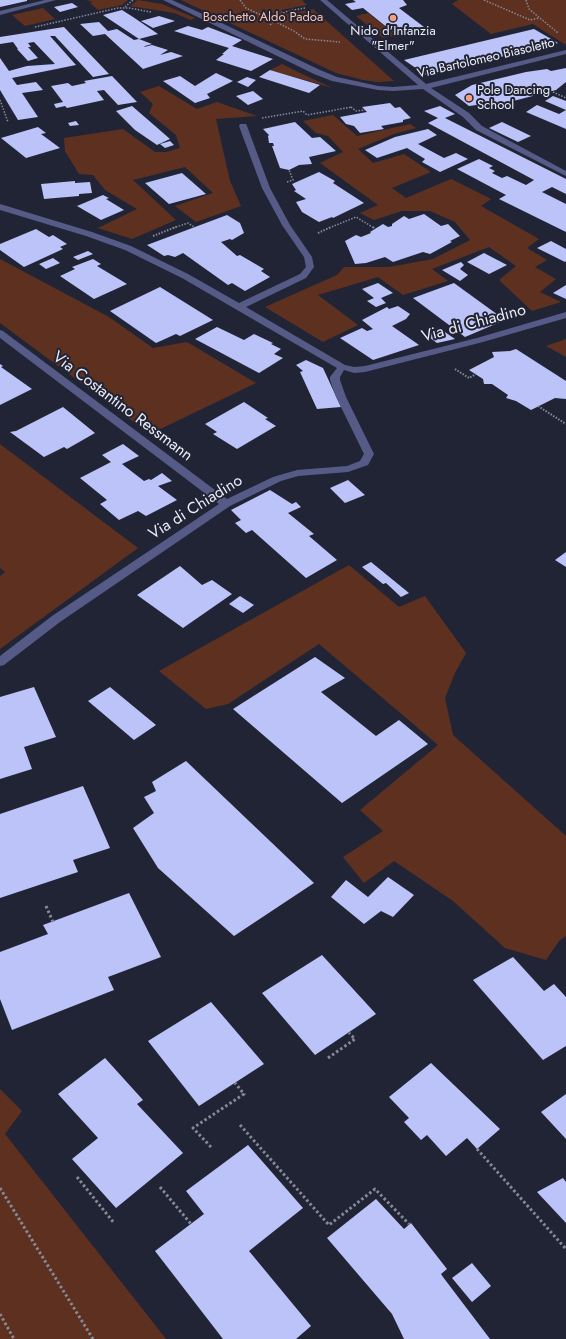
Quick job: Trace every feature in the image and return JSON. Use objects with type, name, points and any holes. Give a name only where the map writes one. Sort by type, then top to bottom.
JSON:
[{"type":"street","points":[[0,13],[53,0]]},
{"type":"street","name":"Via Bartolomeo Biasoletto","points":[[166,0],[317,72],[335,79],[355,84],[393,89],[425,87],[566,52]]},
{"type":"street","points":[[323,0],[425,87],[466,115],[485,132],[566,174]]},
{"type":"street","points":[[239,307],[303,276],[310,267],[304,250],[286,225],[266,188],[243,126]]},
{"type":"street","points":[[0,207],[89,234],[128,248],[185,276],[342,367]]},
{"type":"street","name":"Via di Chiadino","points":[[0,662],[56,619],[226,504],[277,479],[296,473],[348,469],[364,463],[369,454],[341,397],[335,380],[335,376],[342,367],[354,370],[365,369],[480,340],[566,315]]},
{"type":"street","name":"Via Costantino Ressmann","points":[[0,333],[226,504]]},
{"type":"path","points":[[124,8],[133,0]]},
{"type":"path","points":[[484,0],[530,20],[539,18]]},
{"type":"path","points":[[526,0],[529,9],[561,36]]},
{"type":"path","points":[[307,8],[288,11],[278,15],[274,21],[306,39],[342,42]]},
{"type":"path","points":[[29,28],[115,9]]},
{"type":"path","points":[[553,92],[566,98]]},
{"type":"path","points":[[0,100],[8,122]]},
{"type":"path","points":[[348,103],[356,111],[365,110]]},
{"type":"path","points":[[258,119],[303,111],[307,115],[352,107]]},
{"type":"path","points":[[284,182],[293,180],[289,170]]},
{"type":"path","points":[[315,234],[356,217],[375,229]]},
{"type":"path","points":[[149,238],[188,223],[194,227]]},
{"type":"path","points":[[462,373],[469,378],[476,374]]},
{"type":"path","points":[[538,406],[566,424]]},
{"type":"path","points":[[46,906],[53,922]]},
{"type":"path","points":[[328,1058],[355,1039],[348,1033]]},
{"type":"path","points":[[211,1147],[193,1128],[244,1094],[235,1083]]},
{"type":"path","points":[[240,1125],[328,1225],[374,1189],[409,1224]]},
{"type":"path","points":[[476,1149],[566,1249]]},
{"type":"path","points":[[77,1178],[114,1223]]},
{"type":"path","points":[[160,1187],[192,1224]]},
{"type":"path","points":[[0,1188],[94,1339]]},
{"type":"path","points":[[0,1314],[14,1339]]},
{"type":"green space","points":[[86,0],[128,0],[122,5],[98,10],[90,3],[93,2]]},
{"type":"green space","points":[[138,0],[162,4],[195,18],[191,20],[174,13],[130,6]]},
{"type":"green space","name":"Boschetto Aldo Padoa","points":[[181,0],[302,0],[307,5],[281,10],[286,14],[313,9],[394,81],[378,82],[363,80],[336,73]]},
{"type":"green space","points":[[458,0],[566,0],[566,45],[533,24],[491,34],[452,4]]},
{"type":"green space","points":[[43,8],[55,19],[25,26],[12,15]]},
{"type":"green space","points":[[368,13],[397,35],[383,38],[356,16]]},
{"type":"green space","points":[[282,64],[302,74],[333,88],[270,70]]},
{"type":"green space","points":[[159,86],[197,109],[217,102],[257,116],[216,119],[230,181],[241,206],[196,222],[175,206],[213,193],[185,167],[133,180],[176,220],[132,239],[98,228],[137,209],[105,190],[93,175],[79,174],[65,151],[64,138],[123,129],[155,152],[166,152],[180,148],[176,135],[149,113],[153,104],[140,92]]},
{"type":"green space","points":[[333,115],[357,136],[410,124],[416,128],[394,134],[358,149],[373,163],[404,154],[431,172],[392,188],[406,198],[451,179],[491,199],[481,206],[539,239],[527,248],[547,260],[535,267],[556,279],[540,292],[561,302],[532,311],[499,280],[516,266],[489,247],[432,269],[448,281],[403,295],[378,277],[318,295],[358,325],[323,342],[265,307],[337,275],[344,267],[389,267],[433,259],[470,240],[455,222],[430,211],[402,211],[374,220],[360,213],[378,205],[320,163],[343,152],[328,136],[316,133],[303,121]]},
{"type":"green space","points":[[0,259],[109,317],[153,348],[187,342],[256,383],[150,434],[0,323]]},
{"type":"green space","points":[[566,339],[566,357],[546,346]]},
{"type":"green space","points":[[0,444],[138,548],[0,649],[0,576],[5,572],[0,568]]},
{"type":"green space","points":[[349,565],[399,607],[425,596],[466,653],[455,673],[445,698],[453,735],[566,836],[566,936],[559,941],[546,960],[505,948],[453,901],[394,861],[364,883],[343,857],[383,831],[360,810],[438,745],[319,644],[228,704],[206,709],[159,671]]},
{"type":"green space","points":[[0,1089],[22,1111],[5,1134],[166,1339],[0,1339]]},
{"type":"building","points":[[0,0],[27,0],[27,1],[0,7]]},
{"type":"building","name":"Nido d'Infanzia \"Elmer\"","points":[[353,0],[403,0],[407,5],[399,8],[424,27],[394,33],[363,8],[352,10],[345,4],[356,2]]},
{"type":"building","points":[[72,3],[78,7],[60,12],[54,7]]},
{"type":"building","points":[[122,10],[158,34],[139,39],[103,15]]},
{"type":"building","points":[[159,16],[175,21],[153,28],[141,21]]},
{"type":"building","points":[[99,22],[108,31],[117,29],[134,40],[139,39],[152,44],[144,47],[152,45],[168,50],[160,55],[171,52],[183,56],[143,69],[105,34],[93,36],[80,24]]},
{"type":"building","points":[[188,26],[202,30],[208,27],[242,40],[232,46],[273,59],[251,71],[216,60],[229,48],[174,31]]},
{"type":"building","points":[[64,27],[109,74],[93,77],[55,36],[50,36],[76,65],[12,78],[17,85],[36,82],[43,90],[22,93],[38,117],[18,120],[0,90],[0,58],[9,71],[27,66],[55,64],[34,42],[28,43],[31,47],[28,47],[38,58],[28,61],[13,42],[0,44],[0,37]]},
{"type":"building","points":[[534,29],[558,43],[426,75],[404,60]]},
{"type":"building","points":[[566,68],[566,82],[556,90],[486,108],[483,106],[484,104],[469,106],[455,95],[472,85],[526,72],[547,69],[551,71]]},
{"type":"building","points":[[270,70],[320,85],[309,93],[259,77]]},
{"type":"building","points":[[216,73],[233,81],[207,94],[210,98],[195,103],[163,81],[180,76],[195,86]]},
{"type":"building","points":[[112,76],[137,102],[118,105],[104,90],[97,91],[104,100],[67,108],[65,106],[56,108],[54,104],[63,102],[51,86],[68,83],[72,86],[86,83],[84,81]]},
{"type":"building","points":[[247,77],[256,80],[248,87],[237,82]]},
{"type":"building","points":[[253,91],[263,99],[248,105],[236,96]]},
{"type":"building","points":[[553,96],[566,101],[566,110],[545,101]]},
{"type":"building","points":[[390,103],[395,108],[400,107],[411,118],[403,120],[403,122],[381,126],[384,129],[360,133],[354,126],[346,124],[340,117],[367,112],[362,107]]},
{"type":"building","points":[[537,105],[559,114],[566,110],[566,129],[526,112]]},
{"type":"building","points":[[132,106],[170,139],[157,145],[135,130],[116,111]]},
{"type":"building","points":[[440,106],[455,114],[445,118],[566,179],[566,194],[552,187],[542,192],[566,204],[566,232],[499,199],[506,195],[457,169],[479,159],[493,166],[489,168],[495,171],[492,173],[502,178],[507,176],[526,185],[534,180],[428,123],[438,118],[424,111]]},
{"type":"building","points":[[76,121],[79,125],[70,126],[68,123]]},
{"type":"building","points":[[295,122],[312,138],[320,137],[336,151],[309,157],[312,164],[299,165],[289,170],[280,168],[272,146],[274,146],[273,143],[269,143],[269,135],[263,129]]},
{"type":"building","points":[[502,122],[531,136],[518,142],[489,128]]},
{"type":"building","points":[[38,127],[46,133],[41,134],[60,148],[26,158],[1,138]]},
{"type":"building","points":[[428,129],[437,135],[418,144],[444,158],[456,153],[468,159],[440,172],[422,162],[425,159],[407,148],[377,158],[365,150],[395,137]]},
{"type":"building","points":[[170,141],[174,145],[165,148],[160,144]]},
{"type":"building","points":[[319,172],[335,181],[333,183],[364,203],[333,218],[332,217],[319,222],[302,212],[296,202],[306,199],[294,191],[296,190],[292,184]]},
{"type":"building","points":[[182,173],[206,194],[169,204],[145,183]]},
{"type":"building","points":[[75,181],[75,183],[90,182],[92,193],[79,194],[79,196],[44,199],[41,184]]},
{"type":"building","points":[[103,195],[109,198],[106,199],[124,210],[101,220],[77,206]]},
{"type":"building","points":[[424,214],[441,226],[448,224],[460,236],[430,254],[423,252],[393,262],[385,257],[366,263],[355,264],[345,241],[356,235],[361,237],[371,233],[370,232],[383,224],[388,227],[392,226],[392,224],[404,216],[409,219]]},
{"type":"building","points":[[227,215],[240,223],[244,233],[232,240],[230,239],[221,242],[237,256],[240,255],[264,269],[261,271],[270,277],[245,291],[232,283],[228,285],[183,253],[175,257],[168,255],[164,256],[147,245]]},
{"type":"building","points":[[36,229],[49,237],[53,235],[67,244],[60,247],[63,249],[24,267],[0,250],[0,244]]},
{"type":"building","points":[[551,241],[566,249],[565,262],[537,248]]},
{"type":"building","points":[[88,251],[93,254],[78,260],[73,257]]},
{"type":"building","points":[[484,253],[507,265],[489,274],[467,262]]},
{"type":"building","points":[[53,258],[60,263],[46,269],[39,264]]},
{"type":"building","points":[[93,259],[101,264],[97,266],[127,284],[94,299],[60,276],[75,269],[72,267]]},
{"type":"building","points":[[461,262],[464,265],[460,269],[468,275],[460,281],[442,270]]},
{"type":"building","points":[[378,283],[393,293],[381,298],[386,303],[376,307],[367,301],[374,298],[362,289]]},
{"type":"building","points":[[454,283],[505,320],[465,337],[413,298]]},
{"type":"building","points":[[566,285],[566,299],[553,293]]},
{"type":"building","points":[[160,287],[213,320],[180,336],[176,334],[156,343],[110,311]]},
{"type":"building","points":[[398,306],[410,314],[406,319],[392,326],[419,345],[373,360],[340,338],[362,328],[367,331],[373,329],[362,320],[387,307],[389,309]]},
{"type":"building","points":[[217,327],[244,340],[254,334],[273,343],[271,344],[281,349],[274,354],[283,358],[259,373],[195,339]]},
{"type":"building","points":[[442,330],[455,339],[437,343],[426,335]]},
{"type":"building","points":[[516,349],[566,381],[566,399],[555,398],[531,410],[516,401],[506,398],[508,395],[492,384],[484,384],[483,379],[469,370],[494,357],[492,352],[510,351]]},
{"type":"building","points":[[306,360],[323,368],[341,407],[317,409],[300,372],[303,371],[296,365]]},
{"type":"building","points":[[0,364],[3,366],[1,367],[32,389],[0,405]]},
{"type":"building","points":[[244,402],[268,418],[265,419],[276,426],[237,449],[213,434],[217,432],[205,424]]},
{"type":"building","points":[[63,407],[95,433],[67,449],[64,447],[44,457],[10,432],[16,431]]},
{"type":"building","points":[[123,444],[139,456],[122,464],[144,481],[149,479],[151,480],[162,473],[172,481],[158,486],[177,500],[146,516],[138,511],[119,520],[100,504],[107,500],[80,478],[111,462],[102,455]]},
{"type":"building","points":[[348,480],[365,495],[345,503],[330,488]]},
{"type":"building","points":[[270,490],[292,504],[296,502],[301,507],[288,513],[314,534],[309,536],[337,560],[306,578],[252,530],[246,533],[235,523],[241,520],[231,510]]},
{"type":"building","points":[[566,552],[566,567],[555,560]]},
{"type":"building","points":[[371,562],[409,593],[401,597],[386,583],[383,584],[362,567]]},
{"type":"building","points":[[180,566],[202,585],[212,580],[232,594],[183,628],[137,595]]},
{"type":"building","points":[[240,596],[254,605],[243,613],[229,604]]},
{"type":"building","points":[[315,657],[345,678],[321,692],[376,736],[399,720],[428,744],[342,803],[233,709]]},
{"type":"building","points":[[34,687],[56,737],[24,747],[32,769],[0,779],[0,697]]},
{"type":"building","points":[[110,687],[156,725],[134,740],[88,701]]},
{"type":"building","points":[[186,761],[314,883],[234,936],[158,868],[133,828],[154,813],[144,797],[156,791],[152,782]]},
{"type":"building","points":[[83,786],[110,848],[73,860],[78,872],[0,898],[0,814]]},
{"type":"building","points":[[388,877],[414,895],[393,917],[381,911],[364,924],[331,897],[346,880],[368,897]]},
{"type":"building","points":[[129,893],[161,957],[108,977],[114,990],[12,1030],[0,999],[0,952],[48,934],[43,925]]},
{"type":"building","points":[[322,955],[376,1014],[315,1055],[262,993]]},
{"type":"building","points":[[513,957],[544,991],[554,984],[566,997],[566,1046],[543,1060],[473,980]]},
{"type":"building","points":[[211,1002],[264,1064],[199,1106],[148,1041]]},
{"type":"building","points":[[105,1058],[143,1100],[137,1104],[183,1153],[116,1208],[72,1159],[98,1138],[58,1094]]},
{"type":"building","points":[[431,1063],[500,1129],[477,1149],[467,1138],[446,1156],[427,1135],[421,1140],[404,1122],[409,1118],[389,1097]]},
{"type":"building","points":[[566,1094],[566,1139],[541,1112]]},
{"type":"building","points":[[248,1145],[303,1208],[249,1251],[311,1326],[296,1339],[223,1339],[155,1251],[204,1214],[186,1191]]},
{"type":"building","points":[[563,1178],[566,1182],[566,1223],[537,1192]]},
{"type":"building","points":[[376,1199],[404,1229],[411,1223],[447,1269],[441,1274],[443,1277],[490,1339],[404,1339],[392,1314],[327,1238]]},
{"type":"building","points":[[472,1263],[491,1286],[472,1302],[452,1278]]},
{"type":"place","name":"Nido d'Infanzia \"Elmer\"","points":[[393,18]]},
{"type":"place","name":"Pole Dancing School","points":[[469,98]]}]
